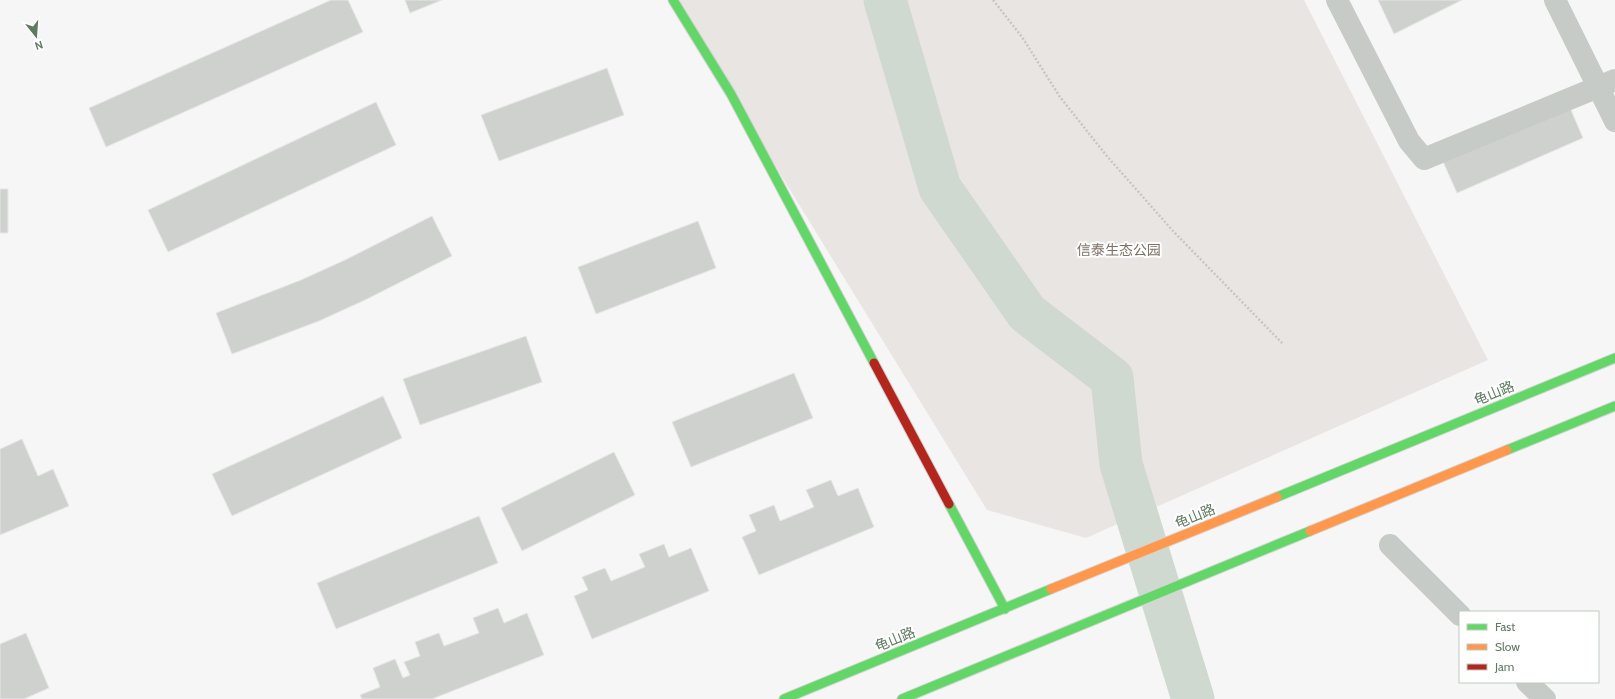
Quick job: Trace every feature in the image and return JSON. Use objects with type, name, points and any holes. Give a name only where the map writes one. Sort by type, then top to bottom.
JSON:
[{"type":"main road","points":[[673,0],[731,94],[1006,609]]},
{"type":"main road","name":"龟山路","points":[[784,699],[1615,358]]},
{"type":"main road","points":[[902,699],[1615,406]]},
{"type":"street","points":[[1337,0],[1409,141],[1424,159],[1607,83]]},
{"type":"street","points":[[1555,0],[1607,83],[1615,121]]},
{"type":"street","points":[[1390,545],[1459,614]]},
{"type":"street","points":[[1528,683],[1545,699]]},
{"type":"path","points":[[993,0],[1022,37],[1060,97],[1106,155],[1173,231],[1283,344]]},
{"type":"green space","name":"信泰生态公园","points":[[673,0],[1304,0],[1488,360],[1086,538],[987,510]]},
{"type":"building","points":[[331,0],[348,0],[363,32],[106,147],[89,108]]},
{"type":"building","points":[[405,0],[442,0],[410,13]]},
{"type":"building","points":[[1378,0],[1462,0],[1394,34]]},
{"type":"building","points":[[607,68],[624,115],[499,161],[481,115]]},
{"type":"building","points":[[376,102],[396,145],[168,252],[148,210]]},
{"type":"building","points":[[1568,103],[1583,138],[1457,193],[1441,157]]},
{"type":"building","points":[[0,189],[8,189],[8,233],[0,233]]},
{"type":"building","points":[[432,216],[452,256],[365,300],[319,321],[232,354],[216,313],[301,280],[345,260]]},
{"type":"building","points":[[698,221],[716,268],[596,314],[578,267]]},
{"type":"building","points":[[526,336],[542,382],[420,425],[403,379]]},
{"type":"building","points":[[794,373],[813,418],[691,467],[672,422]]},
{"type":"building","points":[[383,396],[402,438],[232,516],[212,474]]},
{"type":"building","points":[[22,439],[38,476],[53,469],[69,506],[0,535],[0,449]]},
{"type":"building","points":[[614,452],[635,495],[522,551],[501,508]]},
{"type":"building","points":[[831,480],[838,496],[858,488],[874,527],[759,575],[742,537],[756,531],[749,515],[774,505],[780,521],[814,507],[806,490]]},
{"type":"building","points":[[479,516],[498,563],[336,629],[317,583]]},
{"type":"building","points":[[664,544],[669,557],[691,548],[709,591],[592,639],[574,596],[588,590],[582,577],[605,568],[611,581],[645,567],[639,554]]},
{"type":"building","points":[[498,608],[504,623],[527,613],[544,655],[432,699],[362,699],[360,695],[380,687],[373,668],[395,659],[403,678],[410,675],[404,662],[420,656],[415,642],[439,633],[444,646],[479,633],[473,618]]},
{"type":"building","points":[[26,633],[49,688],[24,699],[0,699],[0,644]]},
{"type":"waterway","points":[[885,0],[940,188],[1027,313],[1112,378],[1121,464],[1193,699]]},
{"type":"traffic: fast","points":[[673,0],[731,94],[874,363]]},
{"type":"traffic: fast","points":[[1277,497],[1615,358]]},
{"type":"traffic: fast","points":[[1507,450],[1615,406]]},
{"type":"traffic: fast","points":[[949,504],[1005,609]]},
{"type":"traffic: fast","points":[[902,699],[1310,531]]},
{"type":"traffic: fast","points":[[784,699],[1051,589]]},
{"type":"traffic: slow","points":[[1310,531],[1507,450]]},
{"type":"traffic: slow","points":[[1051,589],[1277,497]]},
{"type":"traffic: jam","points":[[874,363],[949,504]]}]
